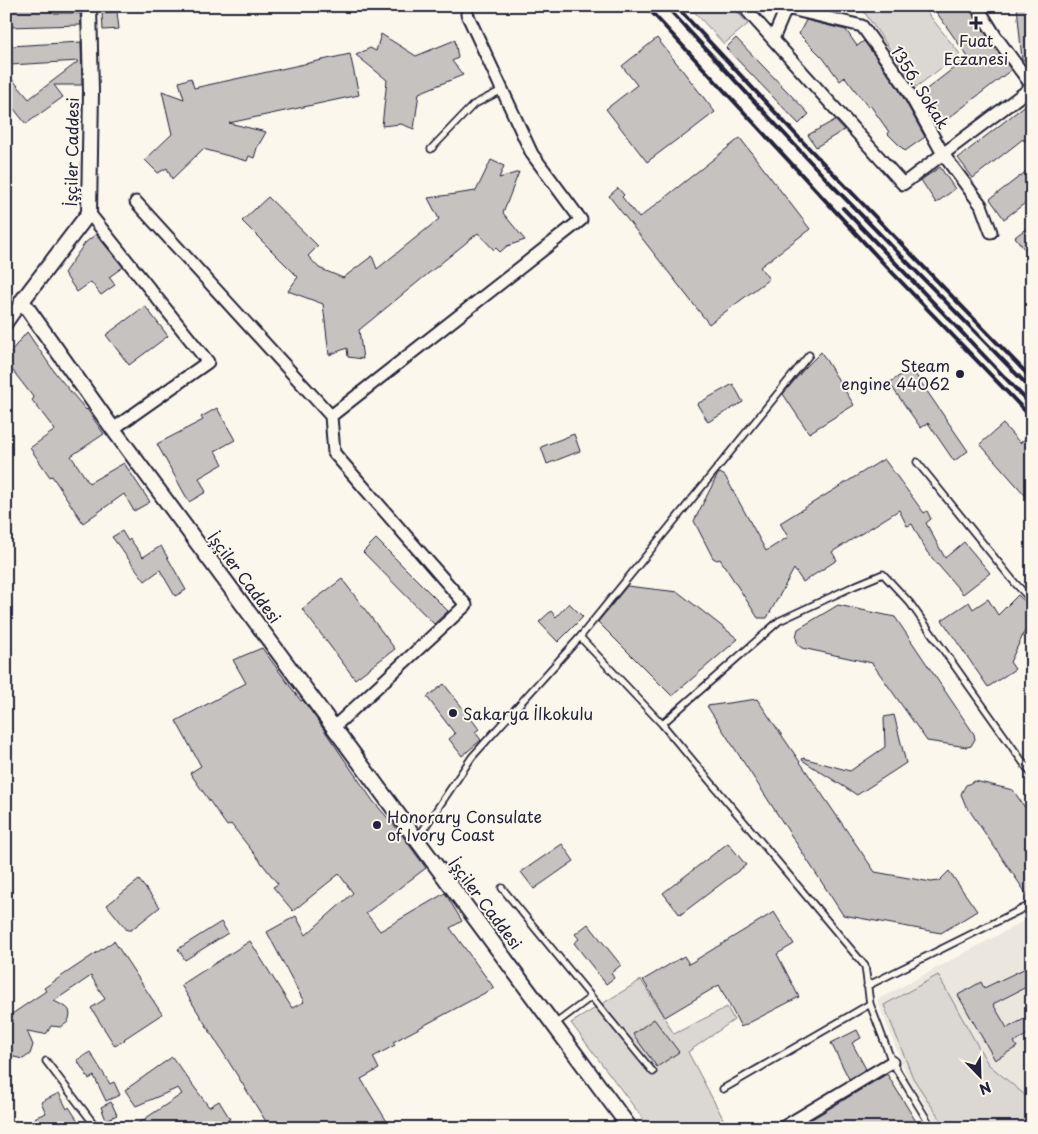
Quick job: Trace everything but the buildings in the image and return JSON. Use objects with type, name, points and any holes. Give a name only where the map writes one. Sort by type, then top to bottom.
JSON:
[{"type":"street","name":"İşçiler Caddesi","points":[[89,6],[89,213],[22,301],[113,428],[630,1128]]},
{"type":"street","points":[[743,6],[903,184],[1032,87],[996,37],[977,6]]},
{"type":"street","points":[[773,39],[786,7]]},
{"type":"street","name":"1356. Sokak","points":[[786,7],[862,26],[904,84],[943,154],[981,205],[991,232]]},
{"type":"street","points":[[332,416],[581,220],[532,154],[467,14]]},
{"type":"street","points":[[136,202],[332,416],[334,453],[466,604],[334,727]]},
{"type":"street","points":[[89,213],[208,362],[113,428]]},
{"type":"street","points":[[6,324],[22,301]]},
{"type":"street","points":[[782,1128],[795,1124],[892,1062]]},
{"type":"lane","points":[[431,149],[473,105],[502,90]]},
{"type":"lane","points":[[417,839],[472,757],[580,637],[809,355]]},
{"type":"lane","points":[[918,462],[1015,583],[1032,601]]},
{"type":"lane","points":[[662,724],[779,621],[883,574],[910,603],[1032,775]]},
{"type":"lane","points":[[580,637],[662,724],[865,966],[870,1004],[892,1062],[932,1128]]},
{"type":"lane","points":[[502,888],[653,1072]]},
{"type":"lane","points":[[867,986],[1032,904]]},
{"type":"lane","points":[[554,1025],[591,997]]},
{"type":"lane","points":[[723,1089],[870,1004]]},
{"type":"lane","points":[[46,1061],[97,1128]]},
{"type":"shaded area","points":[[689,6],[732,6],[748,24],[724,44]]},
{"type":"shaded area","points":[[860,6],[922,6],[960,54],[916,87]]},
{"type":"shaded area","points":[[1026,920],[1032,931],[1032,1128],[939,1128],[908,1078],[877,1000]]},
{"type":"shaded area","points":[[938,975],[988,1064],[1032,1101],[1032,1128],[946,1128],[913,1078],[884,1005]]},
{"type":"shaded area","points":[[641,980],[674,1034],[727,1007],[734,1020],[688,1052],[728,1128],[650,1128],[571,1023]]},
{"type":"railway","points":[[646,6],[885,265],[1032,418]]},
{"type":"railway","points":[[666,6],[831,184],[1032,390]]},
{"type":"railway","points":[[676,6],[801,140],[1032,379]]},
{"type":"railway","points":[[843,208],[1032,406]]},
{"type":"place","name":"Fuat Eczanesi","points":[[976,23]]},
{"type":"place","name":"Steam engine 44062","points":[[960,374]]},
{"type":"place","name":"Sakarya İlkokulu","points":[[453,713]]},
{"type":"place","name":"Honorary Consulate of Ivory Coast","points":[[377,825]]}]
